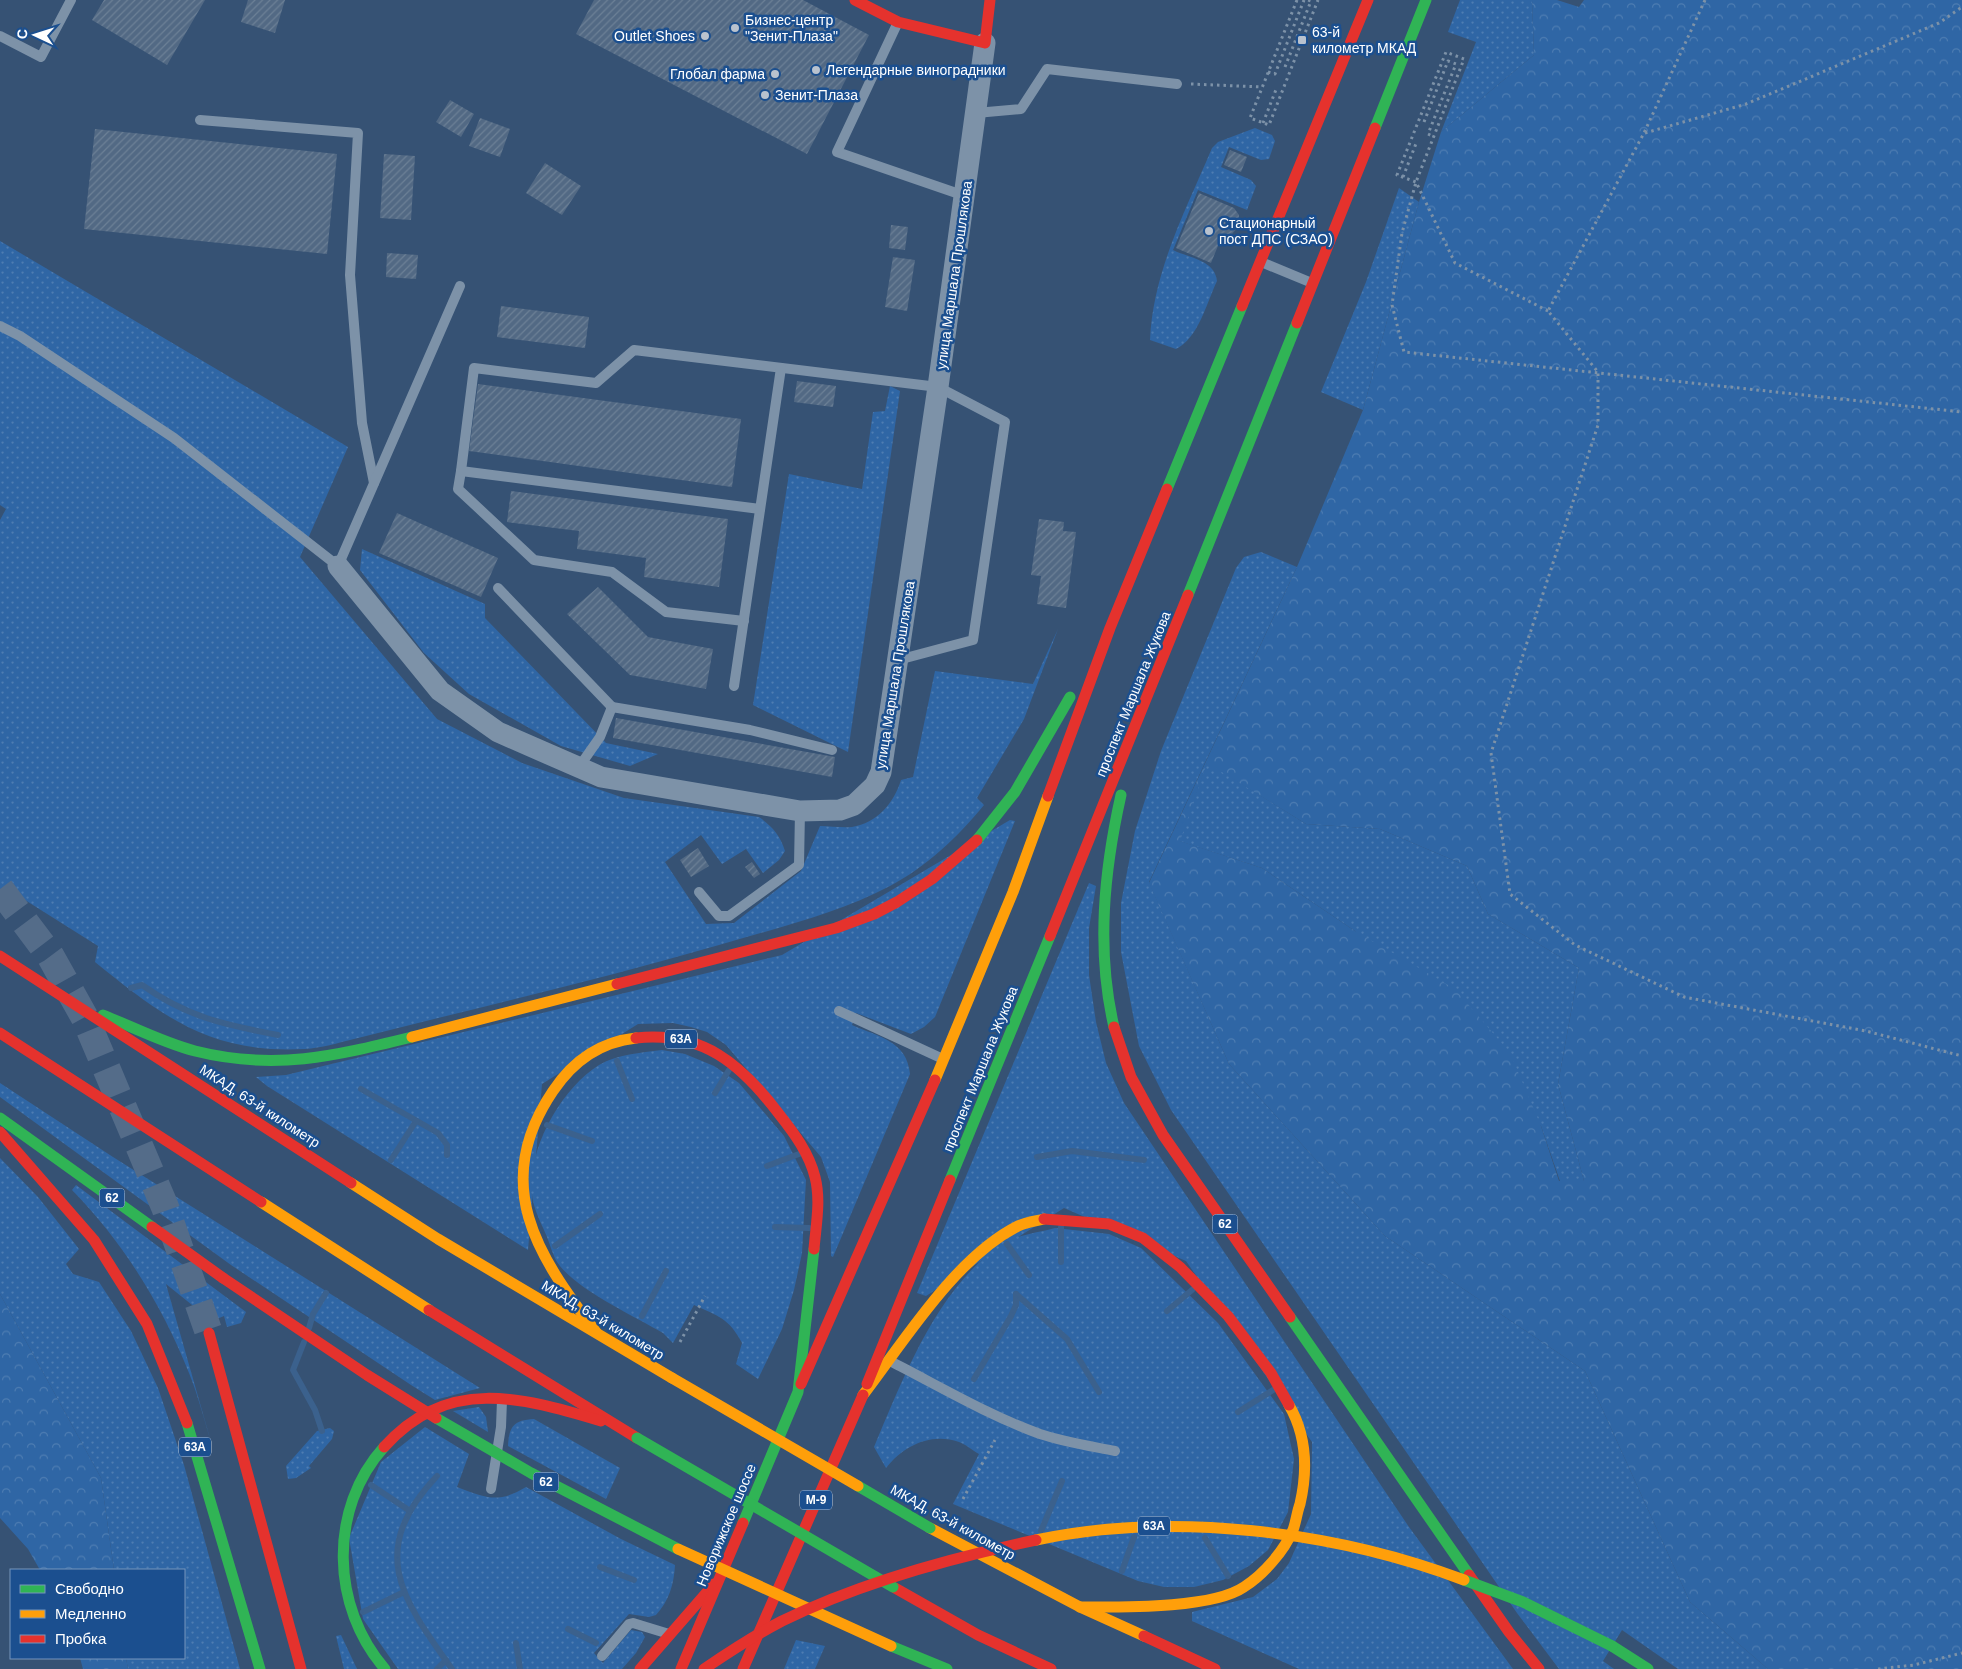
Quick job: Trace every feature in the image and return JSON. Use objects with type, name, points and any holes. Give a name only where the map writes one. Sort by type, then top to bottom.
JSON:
[{"type":"main road","points":[[854,0],[898,22],[985,43]]},
{"type":"main road","name":"улица Маршала Прошлякова","points":[[985,43],[990,0]]},
{"type":"main road","points":[[798,1392],[944,1060],[1013,892],[1110,628],[1368,0]]},
{"type":"main road","name":"проспект Маршала Жукова","points":[[862,1397],[1140,715],[1426,0]]},
{"type":"main road","points":[[76,1004],[194,1050],[256,1062],[302,1061],[348,1053],[836,928],[878,912],[907,896],[938,875],[974,842],[1006,805],[1015,791],[1110,628]]},
{"type":"main road","name":"62","points":[[1140,715],[1117,811],[1104,922],[1107,993],[1117,1040],[1134,1083],[1174,1150],[1503,1624],[1539,1669]]},
{"type":"main road","name":"МКАД, 63-й километр","points":[[0,956],[438,1239],[672,1378],[930,1528],[1080,1607],[1215,1669]]},
{"type":"main road","points":[[0,1033],[407,1297],[614,1425],[978,1635],[1051,1669]]},
{"type":"main road","name":"63A","points":[[596,1332],[560,1283],[539,1249],[528,1217],[522,1179],[525,1151],[531,1127],[563,1076],[578,1061],[595,1050],[618,1042],[655,1036],[688,1041],[720,1054],[746,1076],[765,1096],[794,1133],[811,1161],[818,1184],[818,1207],[798,1392]]},
{"type":"main road","name":"62","points":[[0,1118],[224,1278],[414,1405],[552,1486],[664,1544],[780,1599],[947,1669]]},
{"type":"main road","name":"63A","points":[[0,1132],[94,1240],[147,1324],[176,1392],[192,1436],[260,1669]]},
{"type":"main road","points":[[862,1397],[945,1288],[972,1257],[1019,1225],[1049,1218],[1108,1224],[1143,1238],[1180,1267],[1228,1316],[1271,1373],[1300,1424],[1305,1459],[1303,1490],[1293,1530],[1269,1566],[1243,1588],[1213,1598],[1160,1606],[1080,1607]]},
{"type":"main road","points":[[209,1333],[301,1669]]},
{"type":"main road","name":"Новорижское шоссе","points":[[681,1669],[798,1392]]},
{"type":"main road","name":"М-9","points":[[743,1669],[862,1397]]},
{"type":"main road","points":[[385,1669],[362,1635],[350,1607],[343,1581],[340,1553],[348,1509],[367,1469],[395,1434],[433,1408],[479,1398],[519,1400],[566,1410],[614,1425]]},
{"type":"main road","name":"63A","points":[[704,1669],[770,1627],[909,1570],[1048,1535],[1164,1526],[1250,1529],[1349,1545],[1451,1573],[1534,1608],[1612,1646],[1648,1669]]},
{"type":"main road","points":[[640,1669],[672,1635],[723,1573]]},
{"type":"main road","points":[[754,1669],[771,1603]]},
{"type":"street","name":"улица Маршала Прошлякова","points":[[338,566],[440,690],[498,732],[601,776],[800,811],[840,810],[854,805],[865,798],[875,785],[881,772],[938,387],[985,43]]},
{"type":"lane","points":[[0,36],[41,57],[71,0]]},
{"type":"lane","points":[[898,22],[837,152],[965,196]]},
{"type":"lane","points":[[976,113],[1021,109],[1047,69],[1177,84]]},
{"type":"lane","points":[[200,120],[358,133],[350,275],[362,423],[374,483]]},
{"type":"lane","points":[[1260,262],[1313,284]]},
{"type":"lane","points":[[0,326],[20,336],[174,438],[338,566],[460,286]]},
{"type":"lane","points":[[744,621],[666,612],[612,572],[534,560],[458,489],[474,368],[596,383],[634,350],[938,387],[1005,422],[973,640],[897,660]]},
{"type":"lane","points":[[734,686],[781,368]]},
{"type":"lane","points":[[461,471],[760,508]]},
{"type":"lane","points":[[498,588],[612,707],[750,730],[832,750]]},
{"type":"lane","points":[[579,767],[600,738],[612,707]]},
{"type":"lane","points":[[699,892],[719,916],[729,916],[799,865],[800,811]]},
{"type":"lane","points":[[839,1011],[944,1060]]},
{"type":"lane","points":[[890,1360],[1007,1420],[1040,1434],[1067,1442],[1115,1451]]},
{"type":"lane","points":[[490,1489],[501,1427],[502,1399]]},
{"type":"lane","points":[[602,1656],[629,1624],[633,1623],[672,1635]]},
{"type":"path","points":[[1297,0],[1250,118],[1269,125],[1318,0]]},
{"type":"path","points":[[1268,72],[1275,74],[1304,0]]},
{"type":"path","points":[[1285,67],[1311,1],[1308,0]]},
{"type":"path","points":[[1548,311],[1644,133],[1705,0]]},
{"type":"path","points":[[1644,133],[1746,104],[1939,22],[1962,8]]},
{"type":"path","points":[[1962,412],[1598,372],[1404,352],[1392,305],[1402,233],[1416,182],[1464,59],[1446,52],[1397,175],[1416,182],[1455,263],[1548,311],[1598,372],[1598,424],[1491,753],[1510,894],[1575,944],[1684,997],[1866,1031],[1962,1056]]},
{"type":"path","points":[[1424,122],[1448,61],[1456,64],[1428,134],[1434,137]]},
{"type":"path","points":[[1177,84],[1262,87]]},
{"type":"path","points":[[1263,123],[1277,87]]},
{"type":"path","points":[[1403,177],[1417,141]]},
{"type":"path","points":[[680,1342],[705,1296]]},
{"type":"path","points":[[963,1499],[996,1440]]},
{"type":"path","points":[[1878,1669],[1914,1665],[1962,1653]]},
{"type":"green space","points":[[1460,0],[1532,0],[1534,55],[1441,132],[1476,42],[1448,32]]},
{"type":"green space","points":[[1532,0],[1557,0],[1579,7],[1584,0],[1962,0],[1962,1669],[1768,1669],[1690,1602],[1585,1371],[1385,1236],[1229,1064],[1149,883],[1297,567],[1363,410],[1419,202],[1441,132],[1534,55]],"holes":[[[1207,763],[1306,824],[1380,829],[1467,866],[1488,914],[1579,968],[1558,1084],[1584,1181],[1559,1181],[1541,1126],[1510,1053],[1455,989],[1355,931],[1262,868],[1180,841]]]},
{"type":"green space","points":[[1255,128],[1272,135],[1275,141],[1269,159],[1261,160],[1229,147],[1221,167],[1251,180],[1256,186],[1247,210],[1198,190],[1173,250],[1206,264],[1212,268],[1215,274],[1217,281],[1201,319],[1190,337],[1176,349],[1150,340],[1152,314],[1164,265],[1172,241],[1212,148],[1218,142]]},
{"type":"green space","points":[[1399,188],[1419,202],[1363,410],[1321,392],[1366,282]]},
{"type":"green space","points":[[0,241],[348,447],[300,557],[437,719],[522,763],[624,798],[759,817],[772,827],[781,840],[785,851],[779,860],[763,873],[746,849],[722,864],[701,835],[665,862],[706,924],[734,923],[801,871],[820,826],[852,827],[861,825],[883,811],[894,796],[901,780],[913,777],[935,671],[1033,684],[1058,629],[1024,719],[977,798],[984,805],[953,839],[929,860],[890,886],[870,896],[849,905],[784,926],[583,982],[336,1044],[305,1049],[272,1049],[243,1045],[216,1038],[191,1028],[167,1015],[144,1000],[95,962],[98,946],[25,900],[19,909],[0,900],[0,520],[6,509],[0,505]]},
{"type":"green space","points":[[890,386],[900,391],[848,752],[753,705],[789,474],[862,489],[873,412],[885,411]]},
{"type":"green space","points":[[362,549],[485,604],[485,618],[606,743],[658,754],[630,766],[561,746],[469,694],[424,653],[360,570]]},
{"type":"green space","points":[[1261,552],[1297,567],[1149,882],[1229,1064],[1385,1236],[1585,1371],[1690,1602],[1768,1669],[1678,1669],[1622,1630],[1603,1661],[1614,1669],[1559,1669],[1517,1613],[1171,1110],[1139,1046],[1121,952],[1121,903],[1135,831],[1161,751],[1236,568],[1244,557]]},
{"type":"green space","points":[[1207,762],[1306,824],[1380,829],[1467,866],[1488,914],[1579,968],[1558,1084],[1584,1181],[1560,1181],[1541,1126],[1355,931],[1262,868],[1179,841]]},
{"type":"green space","points":[[1010,820],[1015,821],[935,1017],[924,1027],[911,1034],[856,1013],[852,1025],[881,1037],[897,1047],[908,1063],[910,1074],[833,1257],[831,1256],[830,1182],[821,1157],[726,1045],[707,1032],[691,1027],[673,1023],[638,1024],[542,1084],[528,1250],[267,1086],[256,1077],[286,1075],[782,955]]},
{"type":"green space","points":[[1089,883],[1096,886],[1089,928],[1089,975],[1096,1022],[1106,1063],[1124,1103],[1409,1527],[1513,1669],[1299,1669],[1192,1621],[1192,1612],[1253,1597],[1277,1579],[1289,1563],[1311,1514],[1312,1442],[1186,1261],[1064,1208],[926,1296],[917,1293]]},
{"type":"green space","points":[[662,1050],[685,1054],[714,1066],[739,1083],[784,1136],[806,1180],[802,1253],[794,1290],[782,1329],[758,1379],[736,1364],[742,1343],[732,1328],[716,1315],[694,1305],[673,1343],[663,1333],[606,1301],[577,1282],[557,1262],[534,1205],[532,1186],[533,1166],[539,1146],[547,1126],[570,1091],[584,1076],[606,1061],[629,1054]]},
{"type":"green space","points":[[0,1083],[113,1157],[480,1388],[435,1400],[411,1385],[231,1265],[0,1097]]},
{"type":"green space","points":[[0,1158],[38,1197],[79,1249],[66,1264],[73,1274],[99,1282],[131,1331],[158,1388],[184,1465],[240,1669],[128,1669],[126,1659],[185,1659],[185,1569],[114,1569],[101,1478],[0,1294]]},
{"type":"green space","points":[[76,1185],[246,1312],[241,1323],[227,1327],[224,1316],[212,1321],[166,1284],[211,1442],[192,1381],[154,1299],[108,1231],[72,1190]]},
{"type":"green space","points":[[1055,1228],[1109,1234],[1141,1248],[1218,1323],[1284,1414],[1294,1459],[1288,1512],[1268,1550],[1249,1566],[1223,1580],[1194,1587],[1164,1587],[1138,1581],[953,1504],[979,1454],[959,1442],[949,1439],[938,1439],[918,1443],[901,1453],[886,1468],[874,1447],[898,1391],[927,1332],[945,1303],[964,1278],[986,1256],[1011,1240]]},
{"type":"green space","points":[[0,1294],[101,1478],[114,1569],[39,1569],[28,1549],[0,1518]]},
{"type":"green space","points":[[479,1407],[486,1417],[488,1432],[453,1411]]},
{"type":"green space","points":[[534,1419],[620,1468],[606,1499],[508,1446],[511,1429],[514,1425],[522,1421]]},
{"type":"green space","points":[[425,1427],[469,1454],[457,1487],[492,1498],[507,1496],[526,1487],[621,1539],[675,1565],[670,1592],[656,1615],[649,1617],[629,1614],[594,1653],[603,1663],[631,1630],[642,1632],[645,1637],[636,1653],[622,1669],[398,1669],[363,1619],[349,1538],[381,1462]]},
{"type":"green space","points":[[330,1428],[334,1431],[332,1439],[309,1466],[311,1468],[296,1478],[288,1479],[286,1466],[317,1431]]},
{"type":"green space","points":[[341,1635],[357,1669],[344,1669],[336,1636]]},
{"type":"green space","points":[[796,1640],[825,1646],[815,1669],[784,1669]]},
{"type":"green space","points":[[80,1659],[126,1659],[128,1669],[83,1669]]},
{"type":"building","points":[[104,0],[205,0],[167,65],[92,20]]},
{"type":"building","points":[[248,0],[285,0],[275,33],[241,22]]},
{"type":"building","name":"Зенит-Плаза","points":[[594,0],[803,0],[869,35],[807,154],[576,34]]},
{"type":"building","points":[[450,100],[474,114],[461,137],[436,122]]},
{"type":"building","points":[[480,118],[510,129],[500,157],[469,146]]},
{"type":"building","points":[[95,129],[337,154],[327,254],[84,229]]},
{"type":"building","points":[[1230,150],[1247,157],[1241,172],[1224,165]]},
{"type":"building","points":[[384,154],[415,156],[411,220],[380,218]]},
{"type":"building","points":[[545,163],[581,186],[562,215],[526,193]]},
{"type":"building","name":"Стационарный пост ДПС (СЗАО)","points":[[1199,193],[1234,208],[1239,215],[1238,227],[1232,234],[1222,236],[1211,263],[1176,248]]},
{"type":"building","points":[[891,225],[908,227],[905,250],[889,248]]},
{"type":"building","points":[[387,253],[418,255],[416,279],[386,277]]},
{"type":"building","points":[[893,257],[915,260],[907,311],[885,307]]},
{"type":"building","points":[[501,306],[589,317],[585,348],[497,337]]},
{"type":"building","points":[[797,381],[836,386],[833,407],[794,402]]},
{"type":"building","points":[[478,384],[741,419],[732,487],[469,451]]},
{"type":"building","points":[[511,491],[728,519],[719,587],[644,577],[646,558],[577,549],[579,531],[507,522]]},
{"type":"building","points":[[397,513],[498,558],[481,597],[379,553]]},
{"type":"building","points":[[1039,519],[1064,522],[1063,531],[1076,532],[1066,608],[1037,604],[1041,576],[1031,575]]},
{"type":"building","points":[[598,587],[648,637],[713,649],[706,689],[630,675],[567,614]]},
{"type":"building","points":[[616,718],[835,757],[832,777],[613,738]]},
{"type":"building","points":[[698,848],[709,866],[691,877],[680,860]]},
{"type":"building","points":[[752,862],[760,874],[754,878],[745,867]]},
{"type":"waterway","points":[[131,988],[142,985],[175,1005],[207,1018],[278,1035]]},
{"type":"waterway","points":[[617,1061],[632,1099]]},
{"type":"waterway","points":[[715,1093],[729,1070]]},
{"type":"waterway","points":[[361,1089],[438,1133],[447,1145],[447,1155]]},
{"type":"waterway","points":[[391,1160],[416,1121]]},
{"type":"waterway","points":[[547,1125],[592,1141]]},
{"type":"waterway","points":[[1037,1157],[1072,1151],[1144,1160]]},
{"type":"waterway","points":[[767,1166],[799,1154]]},
{"type":"waterway","points":[[555,1246],[600,1214]]},
{"type":"waterway","points":[[775,1227],[809,1228]]},
{"type":"waterway","points":[[1061,1227],[1061,1262]]},
{"type":"waterway","points":[[1007,1244],[1029,1275]]},
{"type":"waterway","points":[[642,1316],[666,1271]]},
{"type":"waterway","points":[[1167,1311],[1192,1290]]},
{"type":"waterway","points":[[309,1328],[313,1314],[326,1293]]},
{"type":"waterway","points":[[1016,1294],[1067,1339],[1099,1392]]},
{"type":"waterway","points":[[974,1379],[1011,1316],[1016,1305],[1016,1294]]},
{"type":"waterway","points":[[304,1342],[293,1370],[315,1410],[322,1431]]},
{"type":"waterway","points":[[1238,1412],[1273,1390]]},
{"type":"waterway","points":[[437,1476],[415,1503],[402,1528],[397,1552],[399,1574],[407,1597],[419,1620],[452,1669]]},
{"type":"waterway","points":[[1041,1531],[1062,1481]]},
{"type":"waterway","points":[[371,1485],[410,1511]]},
{"type":"waterway","points":[[1122,1571],[1134,1537]]},
{"type":"waterway","points":[[1205,1538],[1228,1576]]},
{"type":"waterway","points":[[600,1567],[634,1580]]},
{"type":"waterway","points":[[363,1612],[404,1592]]},
{"type":"waterway","points":[[568,1629],[596,1643]]},
{"type":"waterway","points":[[516,1643],[520,1669]]},
{"type":"waterway","points":[[437,1669],[446,1660]]},
{"type":"tunnel","points":[[0,889],[51,957],[85,1018],[165,1207],[209,1333]]},
{"type":"traffic: fast","points":[[1375,128],[1426,0]]},
{"type":"traffic: fast","points":[[1167,489],[1242,306]]},
{"type":"traffic: fast","points":[[1188,595],[1297,323]]},
{"type":"traffic: fast","points":[[977,840],[1015,792],[1070,697]]},
{"type":"traffic: fast","points":[[1114,1027],[1105,969],[1104,911],[1110,852],[1121,795]]},
{"type":"traffic: fast","points":[[950,1180],[1050,936]]},
{"type":"traffic: fast","points":[[103,1015],[183,1048],[224,1057],[252,1060],[305,1059],[357,1050],[412,1037]]},
{"type":"traffic: fast","points":[[0,1118],[152,1227]]},
{"type":"traffic: fast","points":[[743,1523],[798,1392],[814,1249]]},
{"type":"traffic: fast","points":[[1290,1317],[1469,1575]]},
{"type":"traffic: fast","points":[[436,1418],[531,1473],[678,1549]]},
{"type":"traffic: fast","points":[[187,1423],[260,1669]]},
{"type":"traffic: fast","points":[[637,1438],[893,1587]]},
{"type":"traffic: fast","points":[[384,1447],[366,1472],[353,1499],[345,1528],[343,1558],[346,1588],[354,1617],[367,1644],[385,1669]]},
{"type":"traffic: fast","points":[[858,1486],[930,1528]]},
{"type":"traffic: fast","points":[[1464,1580],[1523,1602],[1612,1646]]},
{"type":"traffic: fast","points":[[891,1646],[947,1669]]},
{"type":"traffic: fast","points":[[1612,1646],[1648,1669]]},
{"type":"traffic: slow","points":[[935,1080],[1013,892],[1048,796]]},
{"type":"traffic: slow","points":[[412,1037],[617,984]]},
{"type":"traffic: slow","points":[[596,1332],[556,1275],[540,1246],[529,1218],[523,1188],[525,1157],[534,1125],[553,1091],[569,1071],[578,1062],[599,1049],[623,1040],[636,1038]]},
{"type":"traffic: slow","points":[[351,1183],[438,1239],[672,1378]]},
{"type":"traffic: slow","points":[[261,1202],[429,1310]]},
{"type":"traffic: slow","points":[[863,1395],[933,1302],[974,1258],[995,1240],[1018,1226],[1044,1219]]},
{"type":"traffic: slow","points":[[672,1378],[858,1486]]},
{"type":"traffic: slow","points":[[1080,1607],[1165,1605],[1210,1599],[1229,1594],[1244,1587],[1266,1569],[1279,1554],[1293,1530],[1303,1491],[1304,1453],[1299,1429],[1289,1405]]},
{"type":"traffic: slow","points":[[1036,1540],[1088,1531],[1142,1527],[1197,1527],[1253,1531],[1308,1538],[1362,1549],[1414,1563],[1464,1580]]},
{"type":"traffic: slow","points":[[930,1528],[1080,1607],[1144,1636]]},
{"type":"traffic: slow","points":[[678,1549],[891,1646]]},
{"type":"traffic: jam","points":[[855,0],[898,22],[985,43],[990,0]]},
{"type":"traffic: jam","points":[[1242,306],[1368,0]]},
{"type":"traffic: jam","points":[[1297,323],[1375,128]]},
{"type":"traffic: jam","points":[[1048,796],[1110,628],[1167,489]]},
{"type":"traffic: jam","points":[[1050,936],[1188,595]]},
{"type":"traffic: jam","points":[[617,984],[836,928],[874,914],[897,902],[932,879],[977,840]]},
{"type":"traffic: jam","points":[[0,956],[351,1183]]},
{"type":"traffic: jam","points":[[1114,1027],[1131,1077],[1163,1135],[1290,1317]]},
{"type":"traffic: jam","points":[[0,1033],[261,1202]]},
{"type":"traffic: jam","points":[[636,1038],[660,1037],[681,1040],[701,1046],[735,1066],[765,1096],[785,1121],[805,1152],[815,1177],[818,1204],[814,1249]]},
{"type":"traffic: jam","points":[[801,1384],[935,1080]]},
{"type":"traffic: jam","points":[[0,1132],[94,1240],[147,1324],[187,1423]]},
{"type":"traffic: jam","points":[[867,1384],[950,1180]]},
{"type":"traffic: jam","points":[[1044,1219],[1109,1224],[1143,1238],[1180,1267],[1228,1316],[1271,1373],[1289,1405]]},
{"type":"traffic: jam","points":[[152,1227],[223,1278]]},
{"type":"traffic: jam","points":[[223,1278],[367,1375],[436,1418]]},
{"type":"traffic: jam","points":[[429,1310],[637,1438]]},
{"type":"traffic: jam","points":[[209,1333],[301,1669]]},
{"type":"traffic: jam","points":[[743,1669],[863,1395]]},
{"type":"traffic: jam","points":[[384,1447],[408,1425],[433,1410],[459,1401],[486,1398],[514,1400],[542,1405],[601,1421]]},
{"type":"traffic: jam","points":[[681,1669],[743,1523]]},
{"type":"traffic: jam","points":[[704,1669],[772,1626],[843,1594],[939,1563],[1036,1540]]},
{"type":"traffic: jam","points":[[1469,1575],[1509,1632],[1539,1669]]},
{"type":"traffic: jam","points":[[640,1669],[714,1584]]},
{"type":"traffic: jam","points":[[895,1588],[978,1635],[1051,1669]]},
{"type":"traffic: jam","points":[[1144,1636],[1215,1669]]},
{"type":"place","name":"Бизнес-центр \"Зенит-Плаза\"","points":[[735,28]]},
{"type":"place","name":"Outlet Shoes","points":[[705,36]]},
{"type":"place","name":"63-й километр МКАД","points":[[1302,40]]},
{"type":"place","name":"Легендарные виноградники","points":[[816,70]]},
{"type":"place","name":"Глобал фарма","points":[[775,74]]},
{"type":"place","name":"Зенит-Плаза","points":[[765,95]]},
{"type":"place","name":"Стационарный пост ДПС (СЗАО)","points":[[1209,231]]}]
